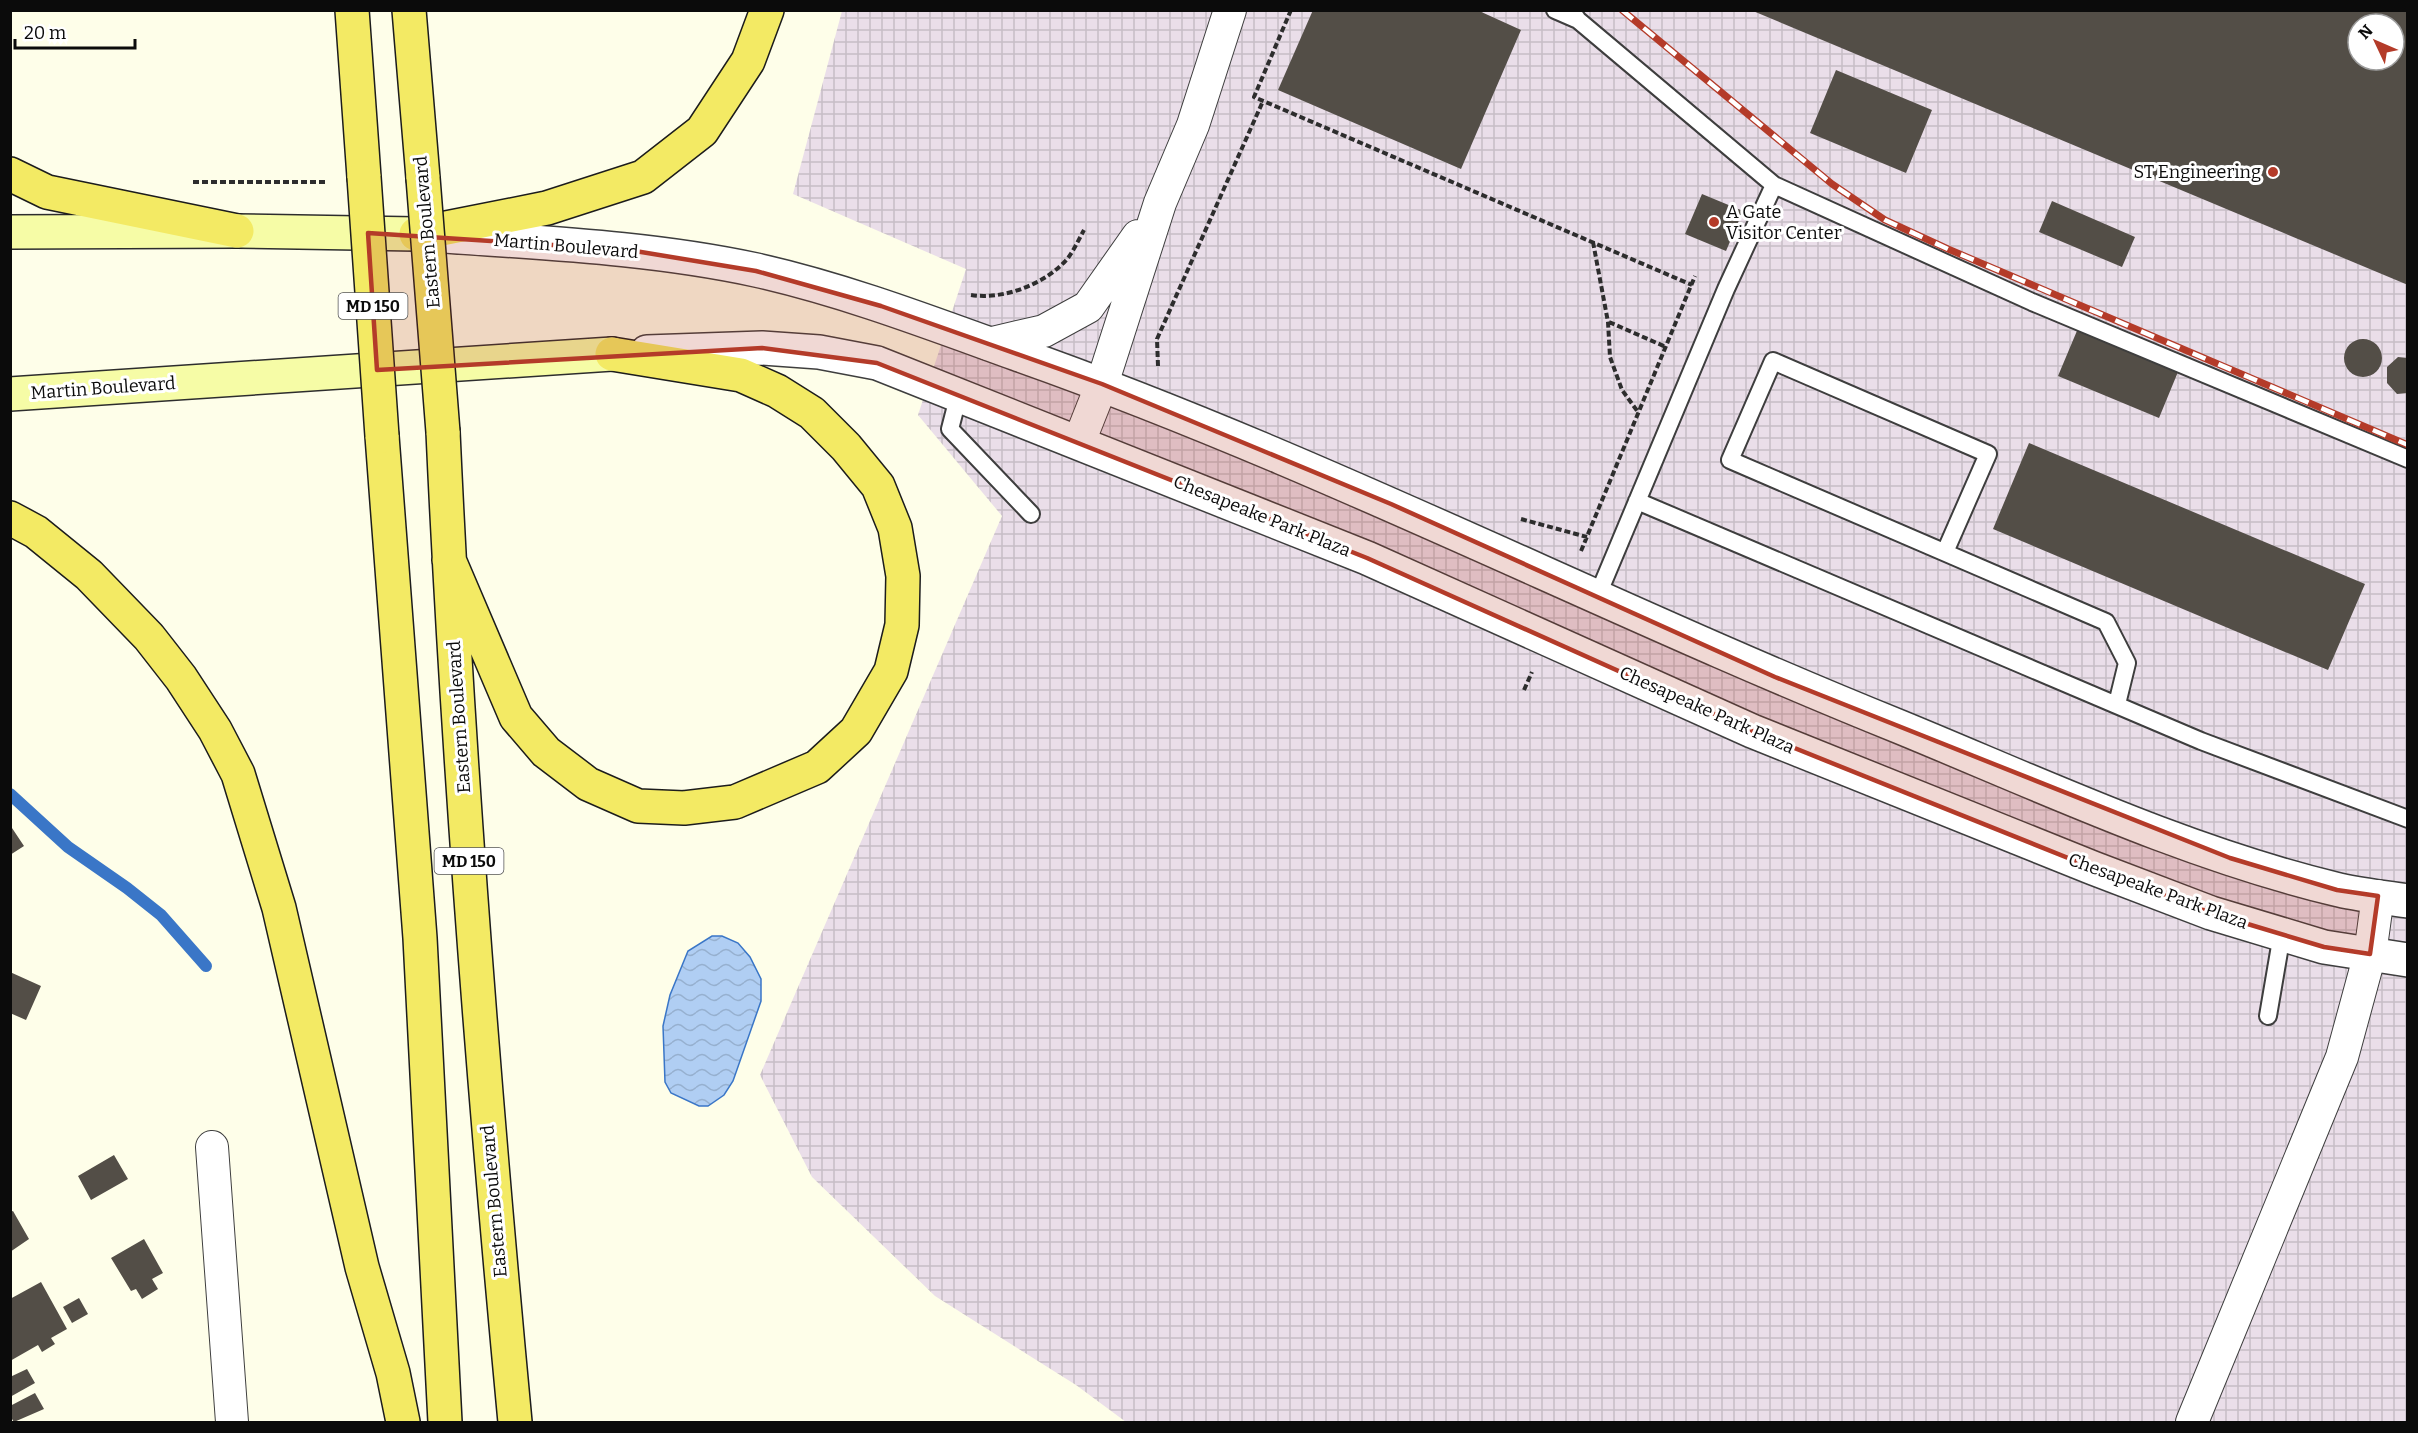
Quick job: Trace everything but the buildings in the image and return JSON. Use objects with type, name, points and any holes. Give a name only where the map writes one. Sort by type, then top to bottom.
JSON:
[{"type":"main road","name":"MD 150","points":[[352,10],[351,180],[382,436],[420,938],[445,1422]]},
{"type":"main road","name":"Eastern Boulevard","points":[[409,10],[443,432],[449,560],[490,1163],[515,1422]]},
{"type":"main road","points":[[416,234],[547,208],[643,177],[702,131],[748,61],[767,10]]},
{"type":"main road","points":[[10,174],[47,192],[237,231]]},
{"type":"main road","name":"Martin Boulevard","points":[[10,232],[237,231],[416,234]]},
{"type":"main road","points":[[449,560],[516,717],[546,752],[588,784],[638,806],[684,808],[735,802],[817,767],[856,731],[891,671],[902,625],[903,576],[895,528],[878,486],[846,447],[812,412],[777,391],[741,375],[612,354]]},
{"type":"main road","name":"Martin Boulevard","points":[[10,394],[612,354]]},
{"type":"main road","points":[[10,518],[36,532],[89,575],[149,637],[181,678],[215,730],[238,774],[279,908],[362,1267],[393,1373],[403,1422]]},
{"type":"street","points":[[1079,442],[1102,384],[1160,203],[1193,125],[1230,10]]},
{"type":"street","points":[[988,344],[1044,331],[1088,307],[1108,282],[1160,203]]},
{"type":"street","name":"Martin Boulevard","points":[[416,234],[629,250],[756,271],[881,306],[1102,384]]},
{"type":"street","name":"Martin Boulevard","points":[[612,354],[762,348],[819,352],[877,363],[1079,442]]},
{"type":"street","points":[[1102,384],[1391,504],[1775,677],[2125,818],[2230,858],[2337,890],[2393,898],[2370,954],[2342,1056],[2192,1422]]},
{"type":"street","name":"Chesapeake Park Plaza","points":[[1079,442],[1368,558],[1752,731],[2093,868],[2211,913],[2324,947],[2408,960]]},
{"type":"street","points":[[212,1147],[232,1422]]},
{"type":"lane","points":[[1556,10],[1575,15],[1774,185],[2032,302],[2408,459]]},
{"type":"lane","points":[[1582,590],[1637,501],[1726,290],[1774,185]]},
{"type":"lane","points":[[1945,552],[1988,454],[1773,361],[1730,460],[2106,622],[2127,663],[2117,704]]},
{"type":"lane","points":[[959,394],[950,429],[1031,514]]},
{"type":"lane","points":[[1637,501],[2201,741],[2408,819]]},
{"type":"lane","points":[[2268,1016],[2282,934]]},
{"type":"path","points":[[1291,10],[1254,97],[1692,285]]},
{"type":"path","points":[[1163,375],[1158,365],[1157,339],[1263,101]]},
{"type":"path","points":[[189,182],[351,180]]},
{"type":"path","points":[[970,295],[981,297],[1007,294],[1046,277],[1068,258],[1084,230]]},
{"type":"path","points":[[1593,242],[1608,322],[1610,357],[1622,390],[1638,413]]},
{"type":"path","points":[[1582,590],[1587,537],[1695,276]]},
{"type":"path","points":[[1608,322],[1666,347]]},
{"type":"path","points":[[1518,518],[1587,537]]},
{"type":"path","points":[[1524,690],[1546,640]]},
{"type":"highlighted area","points":[[368,233],[629,250],[756,271],[881,306],[1102,384],[1391,504],[1775,677],[2230,858],[2337,890],[2378,896],[2370,954],[2324,947],[2211,913],[2093,868],[1752,731],[1367,558],[877,363],[762,348],[377,370]]},
{"type":"shaded area","points":[[842,11],[2407,11],[2407,1422],[1126,1422],[1076,1385],[935,1296],[812,1177],[760,1075],[1002,516],[918,415],[966,269],[793,194]]},
{"type":"water","points":[[712,936],[722,936],[738,943],[750,957],[761,979],[761,1001],[733,1081],[724,1095],[708,1106],[699,1106],[671,1093],[665,1082],[663,1026],[670,995],[688,951]]},
{"type":"waterway","points":[[10,794],[68,847],[161,915],[206,966]]},
{"type":"railway","points":[[1622,10],[1832,184],[1885,220],[2408,445]]},
{"type":"place","name":"ST Engineering","points":[[2273,172]]},
{"type":"place","name":"A Gate Visitor Center","points":[[1714,222]]}]
